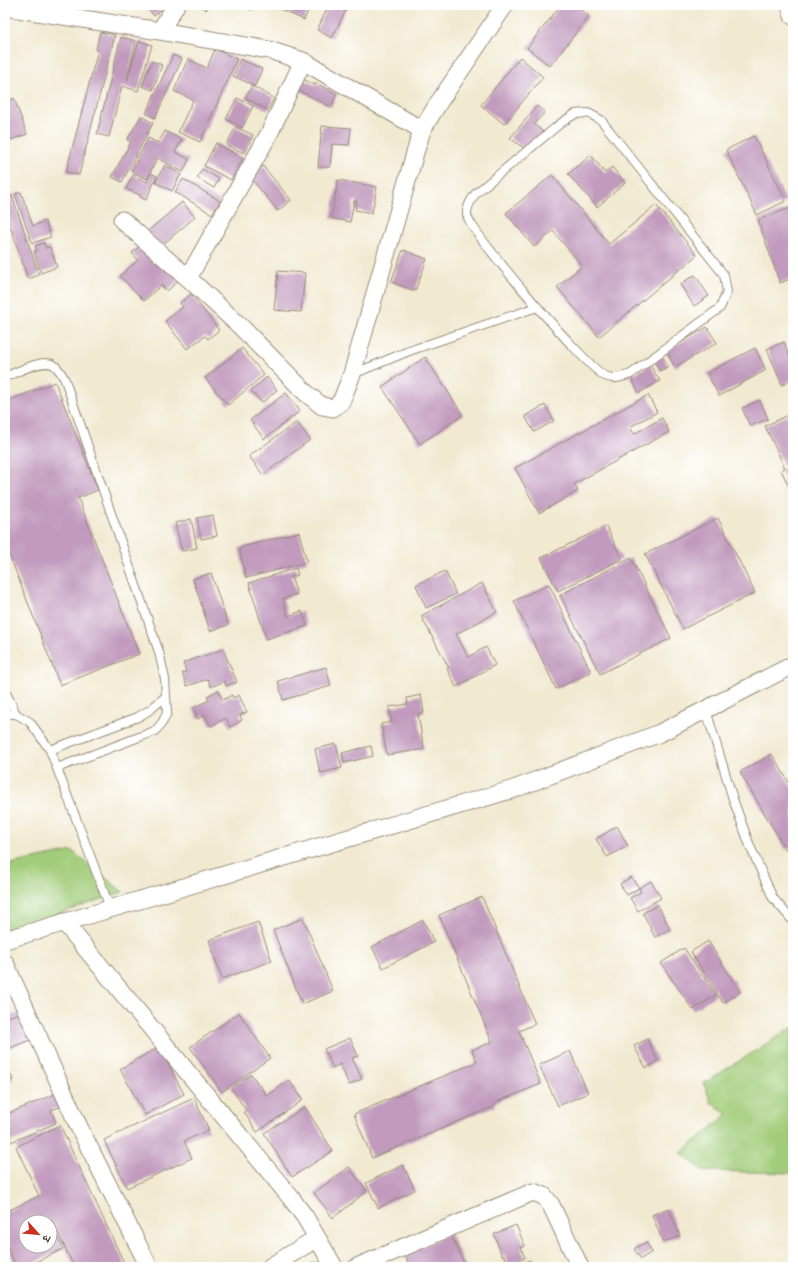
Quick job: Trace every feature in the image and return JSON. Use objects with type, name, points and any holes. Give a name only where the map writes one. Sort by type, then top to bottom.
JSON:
[{"type":"street","points":[[160,31],[176,5]]},
{"type":"street","points":[[122,220],[240,326],[306,393],[322,406],[333,408],[341,402],[352,374],[414,153],[422,130],[439,102],[505,5]]},
{"type":"street","points":[[790,5],[793,16]]},
{"type":"street","points":[[5,7],[64,13],[269,50],[303,61],[422,130]]},
{"type":"street","points":[[188,278],[269,134],[303,61]]},
{"type":"street","points":[[5,940],[514,789],[660,733],[793,665]]},
{"type":"street","points":[[64,922],[291,1198],[305,1217],[334,1267]]},
{"type":"street","points":[[5,963],[79,1127],[149,1267]]},
{"type":"street","points":[[357,1267],[533,1192],[544,1196],[551,1205],[580,1267]]},
{"type":"street","points":[[270,1267],[317,1238]]},
{"type":"lane","points":[[588,113],[601,120],[724,275],[727,292],[720,308],[631,374],[617,378],[605,376],[593,367],[537,307],[475,230],[467,215],[469,204],[476,193],[561,123],[574,114],[588,113]]},
{"type":"lane","points":[[352,374],[410,351],[537,307]]},
{"type":"lane","points":[[5,377],[41,362],[52,364],[59,370],[65,380],[159,652],[165,679],[167,713],[162,723],[155,731],[57,768]]},
{"type":"lane","points":[[5,691],[16,714]]},
{"type":"lane","points":[[50,750],[138,716],[151,709],[165,697]]},
{"type":"lane","points":[[706,710],[750,846],[773,898],[792,920]]},
{"type":"lane","points":[[5,714],[16,714],[30,722],[50,750],[110,908]]},
{"type":"green space","points":[[72,851],[123,892],[5,932],[5,865]]},
{"type":"green space","points":[[793,1027],[793,1173],[703,1171],[681,1153],[728,1114],[711,1103],[704,1083]]},
{"type":"building","points":[[144,5],[167,5],[154,16]]},
{"type":"building","points":[[200,5],[210,5],[206,10]]},
{"type":"building","points":[[239,5],[254,5],[252,10]]},
{"type":"building","points":[[281,5],[302,5],[309,9],[304,20],[280,9]]},
{"type":"building","points":[[329,5],[348,6],[332,38],[317,30]]},
{"type":"building","points":[[561,5],[576,5],[589,16],[550,66],[527,48]]},
{"type":"building","points":[[100,32],[115,35],[79,175],[66,172],[98,50],[96,49]]},
{"type":"building","points":[[121,37],[136,41],[127,80],[139,41],[152,45],[138,91],[122,86],[109,137],[97,134]]},
{"type":"building","points":[[215,49],[237,59],[200,142],[178,132],[193,100],[174,91],[188,59],[207,68]]},
{"type":"building","points":[[173,55],[182,59],[155,118],[146,113]]},
{"type":"building","points":[[520,57],[543,77],[504,124],[481,105]]},
{"type":"building","points":[[240,59],[262,69],[255,86],[233,76]]},
{"type":"building","points":[[152,61],[162,65],[153,90],[142,86]]},
{"type":"building","points":[[297,76],[315,85],[316,83],[337,94],[331,107],[292,87]]},
{"type":"building","points":[[252,86],[274,98],[268,110],[245,98]]},
{"type":"building","points":[[14,98],[27,134],[8,141],[5,133],[5,102]]},
{"type":"building","points":[[237,98],[253,106],[242,128],[226,119]]},
{"type":"building","points":[[537,106],[545,112],[534,124],[543,132],[525,149],[510,138]]},
{"type":"building","points":[[141,116],[153,123],[122,182],[112,177],[131,142],[127,140]]},
{"type":"building","points":[[322,126],[351,128],[349,145],[332,144],[330,167],[318,167]]},
{"type":"building","points":[[236,127],[253,135],[244,153],[226,145]]},
{"type":"building","points":[[165,131],[182,140],[175,152],[189,159],[183,172],[157,158],[147,179],[131,171],[148,138],[158,143]]},
{"type":"building","points":[[754,136],[786,201],[757,215],[726,150]]},
{"type":"building","points":[[216,143],[243,158],[231,180],[204,166]]},
{"type":"building","points":[[5,146],[9,156],[5,158]]},
{"type":"building","points":[[591,155],[605,173],[612,167],[625,183],[597,207],[568,174]]},
{"type":"building","points":[[165,165],[181,174],[172,191],[155,182]]},
{"type":"building","points":[[263,166],[291,200],[278,211],[250,177]]},
{"type":"building","points":[[202,169],[219,179],[214,188],[197,178]]},
{"type":"building","points":[[151,173],[157,176],[146,200],[140,197],[140,195],[126,189],[133,175],[147,182]]},
{"type":"building","points":[[552,175],[609,244],[656,205],[697,255],[599,337],[557,287],[582,266],[553,231],[534,247],[506,213]]},
{"type":"building","points":[[183,179],[220,201],[212,214],[175,192]]},
{"type":"building","points":[[338,180],[377,187],[372,213],[355,210],[357,201],[354,201],[350,222],[331,218]]},
{"type":"building","points":[[21,192],[33,226],[45,221],[51,237],[32,243],[15,194]]},
{"type":"building","points":[[12,195],[39,275],[28,279],[5,211],[5,197]]},
{"type":"building","points":[[182,202],[195,217],[161,246],[148,231]]},
{"type":"building","points":[[793,207],[793,278],[780,283],[758,220]]},
{"type":"building","points":[[145,240],[181,278],[167,291],[161,285],[144,301],[120,276],[138,260],[132,253]]},
{"type":"building","points":[[44,243],[46,248],[50,247],[57,267],[41,273],[34,252],[37,251],[35,246]]},
{"type":"building","points":[[403,250],[427,259],[415,291],[391,282]]},
{"type":"building","points":[[278,271],[305,273],[301,312],[274,310]]},
{"type":"building","points":[[695,275],[709,296],[694,306],[680,284]]},
{"type":"building","points":[[191,294],[219,330],[208,339],[205,336],[187,349],[165,321],[183,307],[180,303]]},
{"type":"building","points":[[707,327],[717,343],[675,367],[666,351]]},
{"type":"building","points":[[784,342],[793,366],[793,380],[782,385],[767,349]]},
{"type":"building","points":[[242,348],[264,375],[228,405],[205,378]]},
{"type":"building","points":[[755,348],[766,370],[719,396],[707,373]]},
{"type":"building","points":[[661,354],[668,366],[660,371],[653,359]]},
{"type":"building","points":[[425,357],[463,415],[420,444],[382,387]]},
{"type":"building","points":[[650,365],[660,381],[639,393],[630,376]]},
{"type":"building","points":[[267,377],[277,390],[262,403],[251,391]]},
{"type":"building","points":[[55,382],[98,490],[78,498],[139,654],[60,685],[5,544],[5,402]]},
{"type":"building","points":[[286,393],[300,411],[264,439],[250,420]]},
{"type":"building","points":[[648,395],[657,412],[630,427],[634,434],[662,418],[669,432],[574,484],[578,491],[539,513],[515,468]]},
{"type":"building","points":[[760,400],[768,419],[750,426],[742,408]]},
{"type":"building","points":[[545,405],[554,421],[534,432],[525,416]]},
{"type":"building","points":[[788,415],[793,424],[793,495],[781,470],[785,468],[765,426]]},
{"type":"building","points":[[297,422],[310,440],[263,475],[249,456]]},
{"type":"building","points":[[213,515],[217,536],[201,539],[197,518]]},
{"type":"building","points":[[718,518],[755,593],[683,629],[645,554]]},
{"type":"building","points":[[191,519],[197,548],[182,551],[175,523]]},
{"type":"building","points":[[606,526],[622,559],[558,591],[541,558]]},
{"type":"building","points":[[299,532],[307,562],[246,578],[239,548]]},
{"type":"building","points":[[631,558],[671,638],[600,674],[560,595]]},
{"type":"building","points":[[296,568],[298,575],[291,577],[297,594],[283,599],[288,616],[302,611],[307,626],[266,639],[249,583]]},
{"type":"building","points":[[445,571],[456,594],[426,608],[416,585]]},
{"type":"building","points":[[211,573],[228,625],[210,631],[193,579]]},
{"type":"building","points":[[482,583],[497,612],[456,634],[468,657],[486,647],[495,665],[456,687],[447,669],[449,668],[421,616]]},
{"type":"building","points":[[549,584],[591,672],[556,689],[514,601]]},
{"type":"building","points":[[223,649],[237,682],[226,686],[225,681],[211,687],[208,679],[187,686],[182,673],[186,672],[183,663]]},
{"type":"building","points":[[326,667],[331,686],[283,700],[278,681]]},
{"type":"building","points":[[218,690],[223,700],[232,695],[233,698],[239,695],[247,712],[240,715],[242,720],[230,727],[226,718],[211,726],[205,715],[198,719],[193,708],[209,700],[207,696]]},
{"type":"building","points":[[421,695],[424,713],[418,714],[424,749],[387,755],[381,724],[392,722],[389,707],[408,704],[407,698]]},
{"type":"building","points":[[336,744],[342,768],[320,773],[315,749]]},
{"type":"building","points":[[371,746],[373,756],[344,763],[342,753]]},
{"type":"building","points":[[772,754],[793,789],[793,846],[786,850],[740,772]]},
{"type":"building","points":[[617,826],[628,846],[607,857],[596,839]]},
{"type":"building","points":[[631,877],[639,888],[627,895],[620,884]]},
{"type":"building","points":[[651,881],[661,898],[638,911],[630,898],[641,892],[639,888]]},
{"type":"building","points":[[482,897],[535,1024],[519,1031],[541,1084],[494,1103],[495,1106],[372,1158],[354,1114],[477,1062],[472,1050],[492,1042],[439,915]]},
{"type":"building","points":[[658,905],[670,929],[655,937],[643,913]]},
{"type":"building","points":[[303,918],[333,991],[302,1004],[273,930]]},
{"type":"building","points":[[423,920],[434,942],[383,968],[372,947]]},
{"type":"building","points":[[258,922],[272,961],[222,979],[209,940]]},
{"type":"building","points":[[708,941],[740,992],[723,1003],[691,952]]},
{"type":"building","points":[[684,948],[716,995],[693,1010],[661,963]]},
{"type":"building","points":[[5,1011],[8,1017],[19,1013],[30,1040],[5,1050]]},
{"type":"building","points":[[239,1013],[270,1058],[222,1092],[190,1047]]},
{"type":"building","points":[[350,1038],[358,1056],[352,1058],[362,1079],[349,1085],[340,1064],[333,1068],[324,1049]]},
{"type":"building","points":[[647,1039],[658,1061],[646,1068],[634,1046]]},
{"type":"building","points":[[159,1047],[184,1094],[145,1115],[120,1069]]},
{"type":"building","points":[[570,1051],[588,1093],[558,1106],[539,1065]]},
{"type":"building","points":[[5,1062],[13,1080],[5,1083]]},
{"type":"building","points":[[251,1074],[267,1096],[289,1080],[303,1100],[257,1132],[244,1112],[246,1110],[231,1088]]},
{"type":"building","points":[[55,1094],[60,1107],[51,1110],[56,1123],[11,1142],[5,1126],[5,1115]]},
{"type":"building","points":[[194,1098],[209,1130],[184,1141],[192,1158],[127,1188],[104,1140]]},
{"type":"building","points":[[305,1107],[333,1151],[292,1177],[264,1133]]},
{"type":"building","points":[[60,1125],[126,1267],[74,1267],[58,1233],[58,1214],[18,1214],[18,1254],[52,1254],[25,1267],[16,1267],[5,1242],[5,1212],[39,1196],[16,1147]]},
{"type":"building","points":[[403,1165],[415,1190],[378,1208],[366,1183]]},
{"type":"building","points":[[349,1167],[367,1191],[333,1218],[314,1193]]},
{"type":"building","points":[[669,1208],[680,1236],[663,1242],[652,1215]]},
{"type":"building","points":[[516,1225],[525,1246],[521,1248],[525,1258],[508,1264],[504,1255],[502,1256],[494,1234]]},
{"type":"building","points":[[450,1233],[466,1267],[410,1267],[405,1255]]},
{"type":"building","points":[[58,1237],[63,1249],[58,1251]]},
{"type":"building","points":[[646,1242],[652,1252],[641,1259],[634,1249]]},
{"type":"building","points":[[530,1260],[532,1267],[510,1267]]},
{"type":"building","points":[[314,1262],[317,1267],[303,1267]]}]
